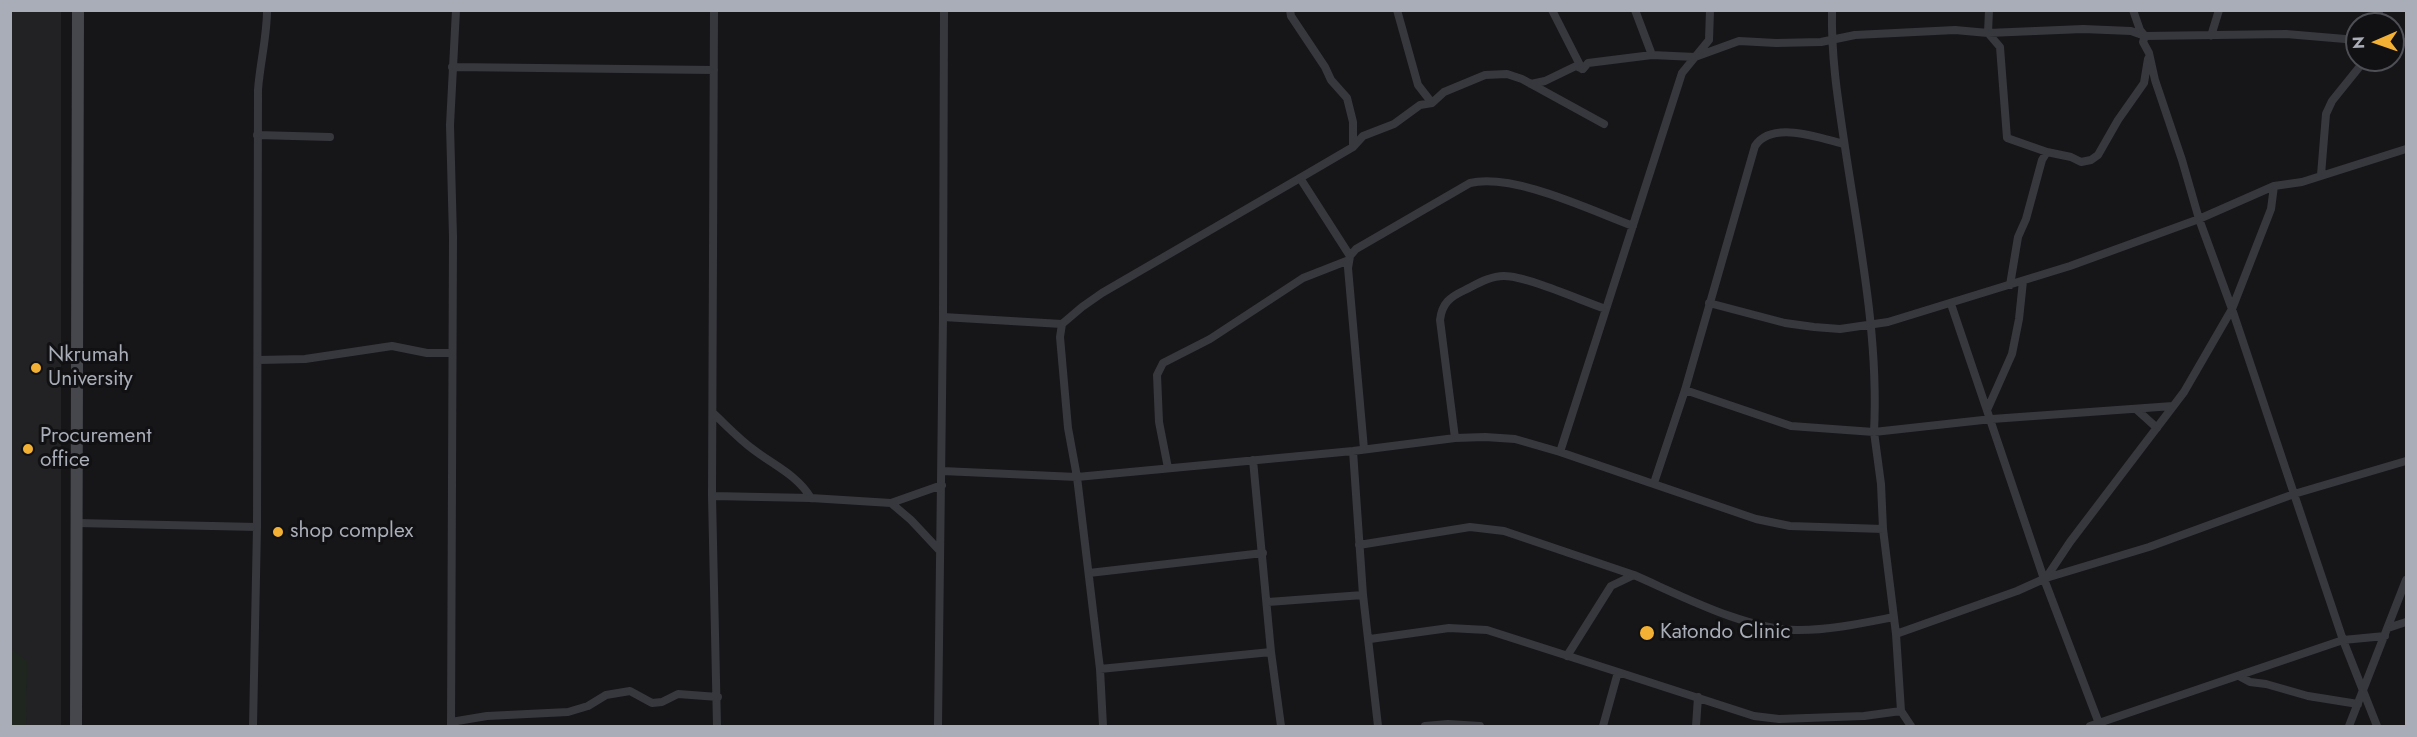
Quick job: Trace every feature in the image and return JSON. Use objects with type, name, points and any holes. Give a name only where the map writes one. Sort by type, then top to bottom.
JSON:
[{"type":"street","points":[[76,726],[78,10]]},
{"type":"street","points":[[253,726],[257,527],[257,135],[258,90],[261,56],[266,37],[267,10]]},
{"type":"street","points":[[456,10],[450,125],[453,237],[451,724],[487,716],[568,712],[588,706],[606,695],[630,691],[652,703],[662,702],[678,694],[718,697]]},
{"type":"street","points":[[714,10],[712,496],[717,726]]},
{"type":"street","points":[[938,726],[944,317],[944,10]]},
{"type":"street","points":[[1290,10],[1291,16],[1326,67],[1331,80],[1350,105],[1353,147]]},
{"type":"street","points":[[1398,10],[1419,85],[1432,104]]},
{"type":"street","points":[[1552,10],[1583,69]]},
{"type":"street","points":[[1635,10],[1652,55]]},
{"type":"street","points":[[1560,452],[1682,73],[1709,40],[1710,10]]},
{"type":"street","points":[[1832,10],[1831,41],[1871,326],[1877,399],[1874,432],[1896,634],[1901,711],[1911,726]]},
{"type":"street","points":[[1989,10],[1988,33],[2000,46],[2007,138],[2047,152],[2072,157],[2081,162],[2091,160],[2098,155],[2118,120],[2144,83],[2149,53]]},
{"type":"street","points":[[2133,10],[2140,30],[2145,36],[2144,42],[2155,80],[2199,219],[2232,309],[2343,640],[2377,726]]},
{"type":"street","points":[[2211,36],[2218,10]]},
{"type":"street","points":[[1583,69],[1588,63],[1652,55],[1695,57],[1739,41],[1776,43],[1831,41],[1855,35],[1955,30],[1988,33],[2083,29],[2131,31],[2145,36],[2286,34],[2345,39]]},
{"type":"street","points":[[1531,84],[1545,81],[1576,66],[1583,69]]},
{"type":"street","points":[[452,67],[714,70]]},
{"type":"street","points":[[2321,175],[2323,142],[2329,108],[2338,90],[2354,72]]},
{"type":"street","points":[[944,317],[1062,324],[1102,293],[1353,147],[1362,136],[1394,124],[1420,105],[1432,104],[1444,92],[1485,75],[1507,74],[1531,84],[1604,124]]},
{"type":"street","points":[[1654,483],[1685,390],[1755,146],[1768,134],[1780,132],[1810,135],[1844,144]]},
{"type":"street","points":[[257,135],[330,137]]},
{"type":"street","points":[[1709,303],[1785,323],[1840,329],[1871,326],[1952,304],[2023,281],[2199,219],[2274,186],[2302,182],[2406,149]]},
{"type":"street","points":[[2010,285],[2019,232],[2026,219],[2042,160],[2047,152]]},
{"type":"street","points":[[1300,178],[1349,258],[1364,449]]},
{"type":"street","points":[[1168,468],[1159,422],[1157,375],[1163,363],[1210,339],[1303,278],[1349,258],[1356,249],[1470,183],[1481,180],[1510,183],[1556,197],[1633,226]]},
{"type":"street","points":[[2045,579],[2070,542],[2184,392],[2232,309],[2271,209],[2274,186]]},
{"type":"street","points":[[1455,438],[1440,320],[1445,303],[1453,295],[1492,277],[1505,276],[1606,309]]},
{"type":"street","points":[[1988,408],[2012,354],[2019,320],[2023,281]]},
{"type":"street","points":[[1952,304],[2096,726],[2343,640],[2387,632],[2406,622]]},
{"type":"street","points":[[1062,324],[1060,337],[1068,428],[1077,477],[1089,573],[1100,669],[1103,726]]},
{"type":"street","points":[[258,360],[305,358],[392,346],[427,353],[452,352]]},
{"type":"street","points":[[1685,390],[1791,426],[1874,432],[1992,419],[2173,406]]},
{"type":"street","points":[[2136,409],[2157,428]]},
{"type":"street","points":[[712,412],[752,448],[793,476],[804,486],[811,498]]},
{"type":"street","points":[[942,471],[1077,477],[1353,451],[1455,438],[1485,437],[1515,439],[1560,452],[1756,519],[1790,526],[1883,529]]},
{"type":"street","points":[[1353,451],[1363,595],[1370,639],[1378,726]]},
{"type":"street","points":[[1253,460],[1271,652],[1281,726]]},
{"type":"street","points":[[1896,634],[2045,579],[2149,547],[2294,494],[2406,461]]},
{"type":"street","points":[[712,496],[811,498],[891,503],[942,485]]},
{"type":"street","points":[[891,503],[911,520],[940,551]]},
{"type":"street","points":[[77,523],[257,527]]},
{"type":"street","points":[[1359,545],[1470,527],[1486,527],[1634,575],[1692,600],[1763,626],[1797,630],[1894,618]]},
{"type":"street","points":[[1089,573],[1263,553]]},
{"type":"street","points":[[1608,567],[1611,586]]},
{"type":"street","points":[[1567,656],[1611,586],[1634,575]]},
{"type":"street","points":[[2349,726],[2406,580]]},
{"type":"street","points":[[1268,602],[1363,595]]},
{"type":"street","points":[[1370,639],[1467,628],[1487,630],[1754,716],[1779,719],[1864,716],[1901,711]]},
{"type":"street","points":[[1100,669],[1271,652]]},
{"type":"street","points":[[1603,726],[1618,672]]},
{"type":"street","points":[[2239,676],[2250,682],[2266,684],[2308,696],[2358,704]]},
{"type":"street","points":[[1696,726],[1698,697]]},
{"type":"street","points":[[1863,726],[1864,716]]},
{"type":"street","points":[[1425,726],[1448,724],[1480,726]]},
{"type":"shaded area","name":"Nkrumah University","points":[[10,11],[61,11],[61,726],[11,726]]},
{"type":"shaded area","points":[[13,650],[27,661],[26,726],[11,726],[10,652]]},
{"type":"place","name":"Nkrumah University","points":[[36,368]]},
{"type":"place","name":"Procurement office","points":[[28,449]]},
{"type":"place","name":"shop complex","points":[[278,532]]},
{"type":"place","name":"Katondo Clinic","points":[[1647,633]]}]
